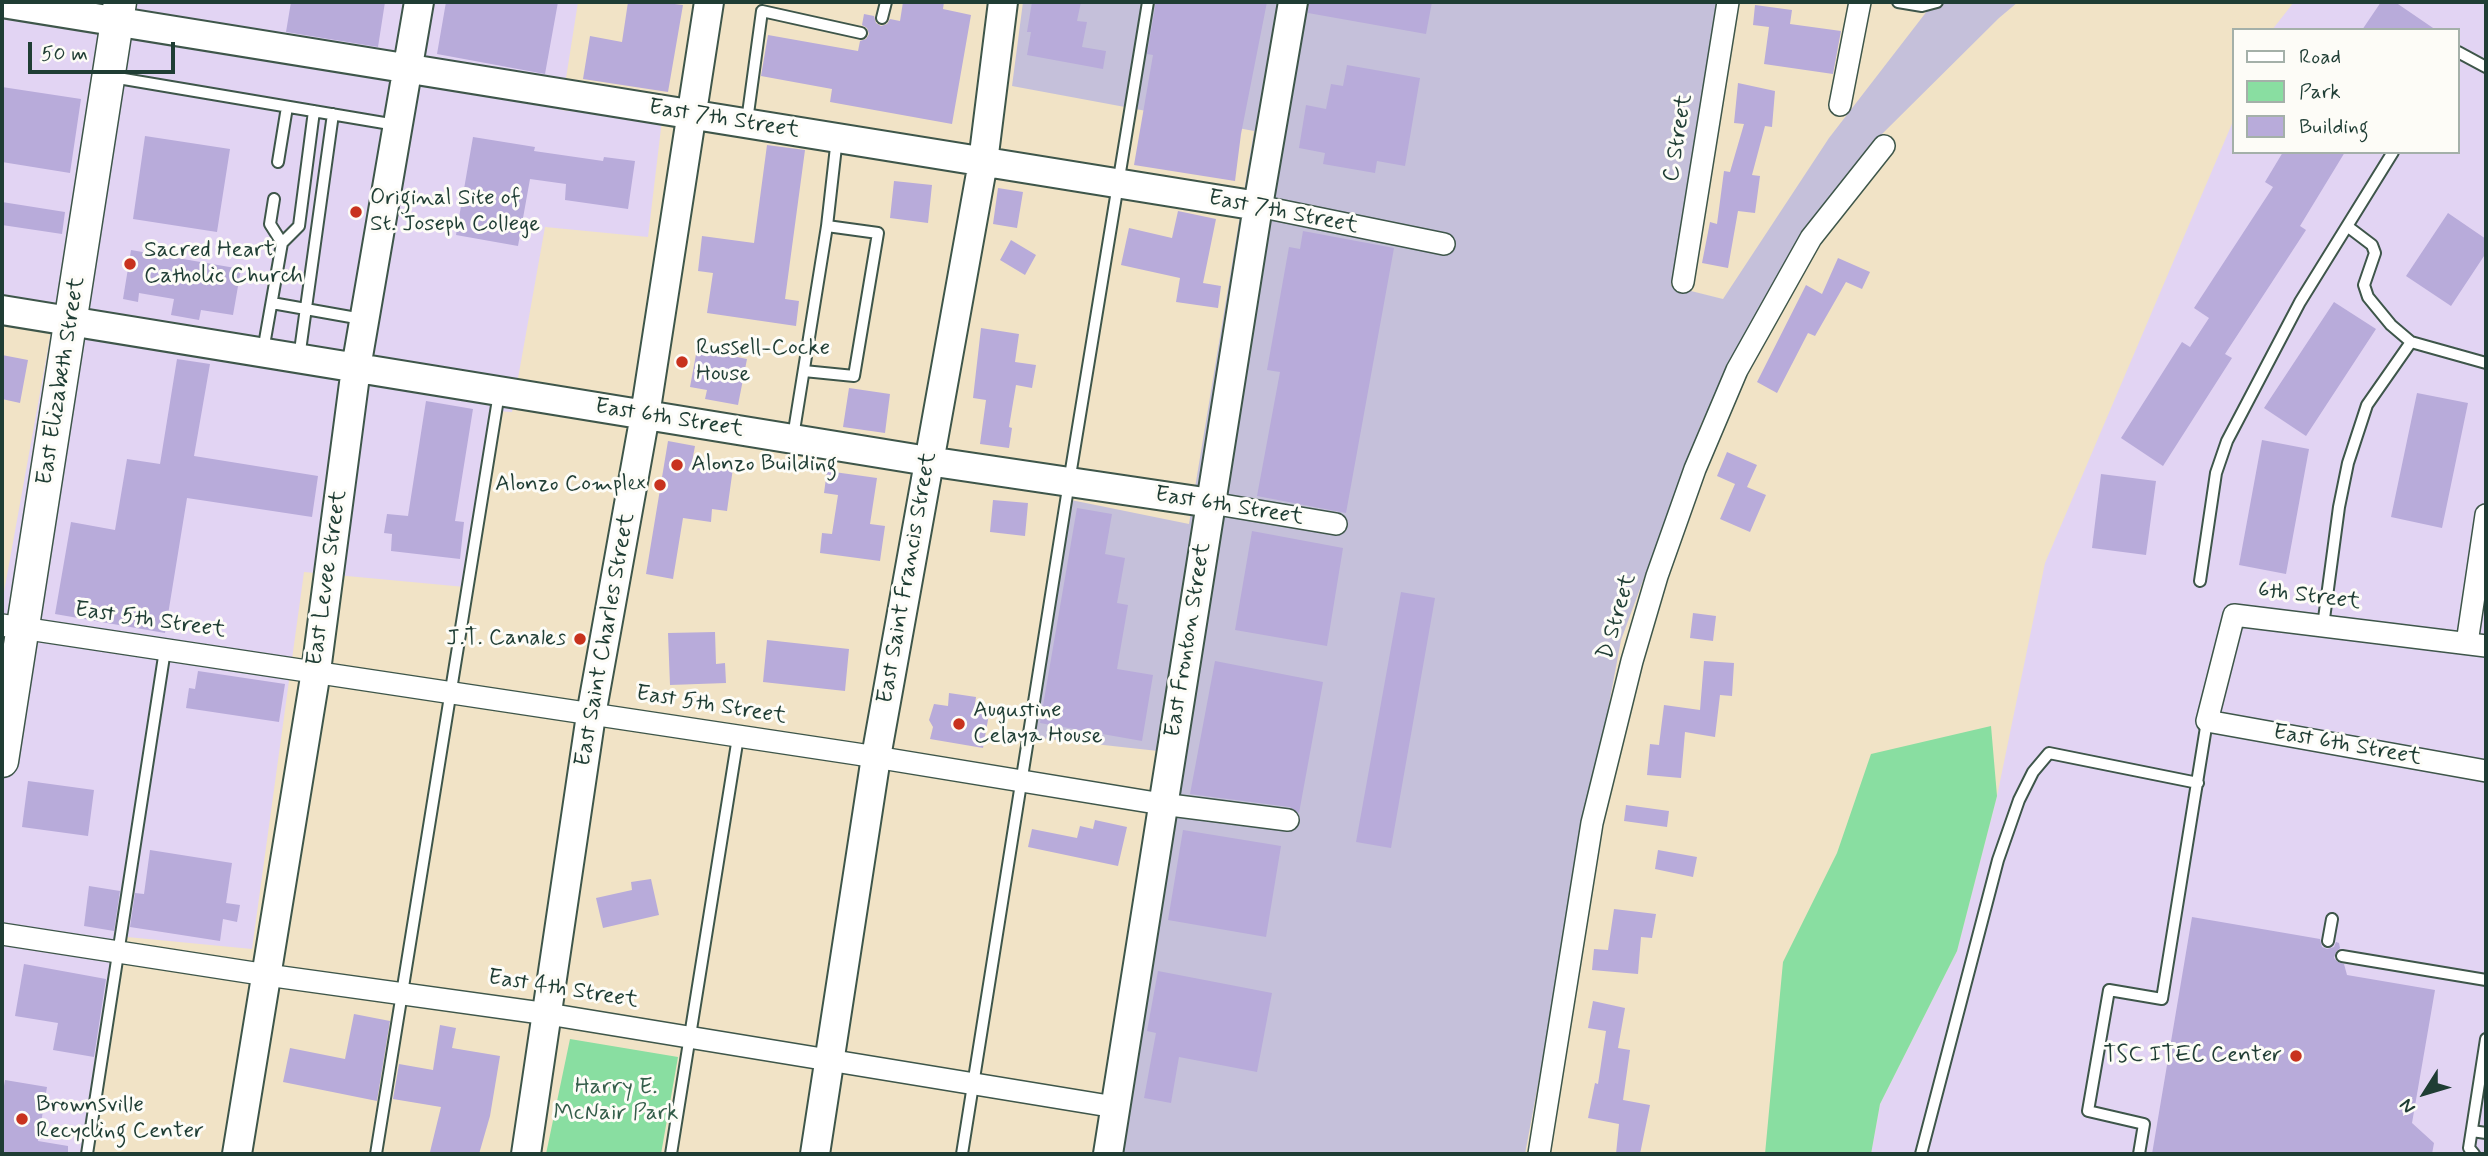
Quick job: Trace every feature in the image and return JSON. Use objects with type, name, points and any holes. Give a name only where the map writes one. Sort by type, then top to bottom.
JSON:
[{"type":"main road","name":"East Levee Street","points":[[237,1154],[316,671],[356,368],[419,2]]},
{"type":"main road","name":"East Saint Charles Street","points":[[526,1154],[591,715],[645,415],[709,2]]},
{"type":"main road","name":"East Saint Francis Street","points":[[815,1154],[876,757],[983,162],[1003,2]]},
{"type":"main road","name":"East Fronton Street","points":[[1108,1154],[1258,206],[1293,2]]},
{"type":"main road","name":"East 7th Street","points":[[2,4],[118,12],[409,69],[1258,206]]},
{"type":"main road","name":"East Elizabeth Street","points":[[2,761],[13,627],[72,322],[118,12]]},
{"type":"main road","name":"East 6th Street","points":[[2,310],[928,461],[1211,503]]},
{"type":"street","name":"C Street","points":[[1683,282],[1728,2]]},
{"type":"street","points":[[1840,105],[1860,2]]},
{"type":"street","name":"D Street","points":[[1539,1154],[1592,823],[1632,661],[1661,564],[1695,469],[1737,370],[1811,239],[1884,146]]},
{"type":"street","name":"East 7th Street","points":[[1258,206],[1444,244]]},
{"type":"street","name":"East 6th Street","points":[[1211,503],[1336,524]]},
{"type":"street","points":[[2477,644],[2486,515]]},
{"type":"street","name":"6th Street","points":[[2207,721],[2234,615],[2477,644]]},
{"type":"street","name":"East 5th Street","points":[[13,627],[876,757],[1162,804],[1288,820]]},
{"type":"street","name":"East 6th Street","points":[[2207,721],[2486,771]]},
{"type":"street","name":"East 4th Street","points":[[2,934],[267,975],[548,1014],[1115,1107]]},
{"type":"lane","points":[[882,18],[886,2]]},
{"type":"lane","points":[[962,1154],[1148,2]]},
{"type":"lane","points":[[1898,2],[1922,6],[1937,2]]},
{"type":"lane","points":[[747,124],[762,11],[861,33]]},
{"type":"lane","points":[[2460,53],[2486,67]]},
{"type":"lane","points":[[108,76],[399,126]]},
{"type":"lane","points":[[278,162],[287,107]]},
{"type":"lane","points":[[263,353],[282,243],[299,226],[314,111]]},
{"type":"lane","points":[[299,359],[333,114]]},
{"type":"lane","points":[[792,439],[827,226],[837,138]]},
{"type":"lane","points":[[2200,581],[2216,473],[2227,441],[2300,302],[2392,154]]},
{"type":"lane","points":[[274,199],[270,224],[282,243]]},
{"type":"lane","points":[[804,371],[854,376],[878,233],[827,226]]},
{"type":"lane","points":[[2347,226],[2372,245],[2375,253],[2364,285],[2368,297],[2391,325],[2411,342],[2486,363]]},
{"type":"lane","points":[[272,303],[365,320]]},
{"type":"lane","points":[[2323,625],[2339,507],[2348,463],[2367,405],[2411,342]]},
{"type":"lane","points":[[376,1154],[499,391]]},
{"type":"lane","points":[[87,1154],[165,649]]},
{"type":"lane","points":[[2139,1154],[2144,1124],[2088,1111],[2109,990],[2162,999],[2207,721]]},
{"type":"lane","points":[[671,1154],[738,737]]},
{"type":"lane","points":[[1921,1154],[1998,860],[2019,800],[2033,772],[2049,753],[2198,783]]},
{"type":"lane","points":[[2328,941],[2332,919]]},
{"type":"lane","points":[[2342,956],[2486,980]]},
{"type":"lane","points":[[2474,1154],[2469,1148],[2486,1039]]},
{"type":"lane","points":[[2472,1131],[2486,1133]]},
{"type":"shaded area","points":[[2,2],[578,2],[561,110],[662,120],[648,237],[545,227],[512,412],[494,411],[465,587],[304,572],[252,949],[127,937],[87,1154],[2,1154],[2,603],[51,332],[2,323]]},
{"type":"shaded area","points":[[1023,2],[1717,2],[1671,286],[1723,299],[1829,138],[1934,2],[2018,2],[1879,137],[1775,281],[1701,424],[1621,640],[1525,1154],[1094,1154],[1158,751],[1031,737],[1066,499],[1189,524],[1254,131],[1012,86]]},
{"type":"shaded area","points":[[2294,2],[2486,2],[2486,1154],[1871,1154],[1880,1104],[1957,951],[1997,796],[2045,563],[2232,124],[2232,154],[2460,154],[2460,28],[2274,28]]},
{"type":"green space","points":[[1991,726],[1997,796],[1957,951],[1880,1104],[1871,1154],[1765,1154],[1783,962],[1837,853],[1871,754]]},
{"type":"green space","name":"Harry E. McNair Park","points":[[570,1039],[678,1057],[661,1154],[546,1154]]},
{"type":"building","points":[[291,2],[385,2],[378,47],[286,32]]},
{"type":"building","points":[[446,2],[558,2],[545,74],[437,54]]},
{"type":"building","points":[[628,2],[683,5],[668,92],[583,79],[590,36],[622,42]]},
{"type":"building","points":[[903,2],[944,2],[943,9],[971,15],[952,124],[830,102],[832,89],[761,76],[768,35],[858,51],[860,41],[866,39],[869,34],[867,28],[862,25],[864,14],[874,16],[876,23],[881,26],[887,24],[890,19],[900,21]]},
{"type":"building","points":[[1032,2],[1081,2],[1077,21],[1087,22],[1082,47],[1106,51],[1103,69],[1027,55],[1031,32],[1027,32]]},
{"type":"building","points":[[1156,2],[1267,2],[1241,134],[1235,181],[1134,165],[1153,55],[1147,54]]},
{"type":"building","points":[[1309,2],[1432,2],[1426,34],[1308,13]]},
{"type":"building","points":[[2381,2],[2395,2],[2433,28],[2363,28]]},
{"type":"building","points":[[1755,5],[1792,10],[1790,24],[1841,31],[1833,74],[1764,64],[1769,27],[1753,25]]},
{"type":"building","points":[[1347,65],[1420,78],[1405,166],[1377,161],[1375,173],[1323,164],[1325,153],[1299,148],[1306,105],[1326,109],[1331,84],[1343,86]]},
{"type":"building","points":[[1738,83],[1775,91],[1772,127],[1765,126],[1752,175],[1760,176],[1755,213],[1738,211],[1728,268],[1702,263],[1710,222],[1717,224],[1724,171],[1730,172],[1744,124],[1734,123]]},
{"type":"building","points":[[2,87],[81,99],[70,173],[2,162]]},
{"type":"building","points":[[145,136],[230,149],[217,232],[133,219]]},
{"type":"building","points":[[473,137],[535,147],[534,151],[603,161],[604,157],[635,161],[628,209],[565,200],[566,184],[530,179],[518,246],[456,235]]},
{"type":"building","points":[[767,145],[805,150],[785,299],[799,301],[796,326],[707,313],[713,273],[698,271],[702,236],[754,243]]},
{"type":"building","points":[[2282,154],[2344,154],[2300,226],[2306,230],[2225,354],[2232,358],[2163,466],[2121,438],[2182,342],[2190,347],[2209,318],[2194,308],[2273,187],[2265,182]]},
{"type":"building","points":[[894,181],[932,185],[928,223],[890,218]]},
{"type":"building","points":[[998,188],[1023,192],[1017,228],[993,224]]},
{"type":"building","points":[[2,202],[65,212],[62,234],[2,225]]},
{"type":"building","points":[[1178,211],[1216,219],[1203,283],[1221,286],[1218,308],[1176,302],[1180,278],[1121,265],[1129,228],[1172,238]]},
{"type":"building","points":[[2448,213],[2486,239],[2486,253],[2451,306],[2406,276]]},
{"type":"building","points":[[1303,231],[1394,248],[1346,513],[1257,496],[1280,372],[1267,370],[1289,247],[1300,249]]},
{"type":"building","points":[[1011,240],[1036,255],[1025,275],[1000,260]]},
{"type":"building","points":[[131,250],[241,269],[233,315],[201,310],[199,320],[171,315],[174,299],[139,293],[138,302],[123,299]]},
{"type":"building","points":[[1838,258],[1870,272],[1862,289],[1846,282],[1815,336],[1808,333],[1777,393],[1757,382],[1806,285],[1822,294]]},
{"type":"building","points":[[2334,302],[2376,329],[2306,436],[2264,408]]},
{"type":"building","points":[[981,328],[1019,334],[1015,362],[1036,365],[1032,388],[1016,385],[1009,427],[1012,428],[1009,448],[980,444],[986,400],[973,398]]},
{"type":"building","points":[[697,349],[747,359],[738,405],[705,399],[707,390],[690,387]]},
{"type":"building","points":[[2,355],[28,360],[20,403],[2,399]]},
{"type":"building","points":[[177,359],[210,364],[194,456],[318,476],[312,517],[187,498],[165,633],[55,614],[71,522],[115,530],[127,459],[160,464]]},
{"type":"building","points":[[849,388],[890,394],[885,433],[843,427]]},
{"type":"building","points":[[2417,393],[2468,403],[2442,528],[2391,517]]},
{"type":"building","points":[[426,401],[473,409],[455,521],[464,522],[460,559],[391,551],[392,534],[384,533],[387,514],[408,516]]},
{"type":"building","points":[[2262,440],[2309,449],[2286,574],[2239,565]]},
{"type":"building","points":[[668,441],[695,446],[692,462],[733,468],[727,511],[712,509],[711,522],[683,518],[673,579],[646,574]]},
{"type":"building","points":[[1727,452],[1757,465],[1747,487],[1766,495],[1750,532],[1720,519],[1735,484],[1717,476]]},
{"type":"building","points":[[827,471],[877,478],[870,524],[885,526],[880,561],[820,553],[822,533],[832,534],[838,495],[824,493]]},
{"type":"building","points":[[2101,474],[2156,481],[2146,555],[2092,548]]},
{"type":"building","points":[[993,500],[1028,503],[1025,536],[990,532]]},
{"type":"building","points":[[1077,508],[1112,514],[1105,554],[1125,558],[1117,603],[1128,605],[1117,669],[1153,675],[1142,741],[1040,723]]},
{"type":"building","points":[[1252,531],[1343,548],[1327,646],[1235,630]]},
{"type":"building","points":[[1401,592],[1435,598],[1391,848],[1356,842]]},
{"type":"building","points":[[1693,613],[1716,616],[1713,641],[1690,638]]},
{"type":"building","points":[[715,632],[716,664],[725,663],[726,683],[670,685],[668,633]]},
{"type":"building","points":[[767,640],[849,649],[845,691],[763,682]]},
{"type":"building","points":[[1215,661],[1323,682],[1299,813],[1290,807],[1190,794]]},
{"type":"building","points":[[1704,661],[1734,663],[1732,696],[1720,695],[1715,737],[1685,732],[1681,778],[1647,775],[1650,744],[1659,745],[1664,705],[1700,710]]},
{"type":"building","points":[[198,671],[285,684],[279,722],[186,708],[189,688],[195,689]]},
{"type":"building","name":"Augustine Celaya House","points":[[949,693],[976,697],[974,711],[989,714],[983,748],[930,739],[933,727],[929,720],[934,704],[948,706]]},
{"type":"building","points":[[28,781],[94,790],[88,836],[22,827]]},
{"type":"building","points":[[1626,805],[1669,811],[1667,827],[1624,821]]},
{"type":"building","points":[[1095,820],[1127,827],[1118,866],[1028,847],[1032,829],[1077,838],[1080,826],[1093,829]]},
{"type":"building","points":[[1183,830],[1281,846],[1266,937],[1168,920]]},
{"type":"building","points":[[150,850],[232,863],[226,903],[240,905],[237,922],[223,919],[220,941],[130,927],[135,893],[144,894]]},
{"type":"building","points":[[1658,850],[1697,857],[1693,877],[1655,869]]},
{"type":"building","points":[[651,879],[659,915],[603,928],[596,898],[632,890],[631,882]]},
{"type":"building","points":[[89,886],[120,891],[114,931],[84,926]]},
{"type":"building","points":[[1614,909],[1656,914],[1652,938],[1641,937],[1638,974],[1592,970],[1594,949],[1608,950]]},
{"type":"building","name":"TSC ITEC Center","points":[[2192,917],[2320,939],[2322,947],[2327,949],[2334,947],[2336,942],[2340,948],[2334,958],[2344,964],[2347,975],[2435,990],[2412,1123],[2434,1143],[2432,1154],[2152,1154]]},
{"type":"building","points":[[24,964],[106,979],[94,1057],[53,1050],[58,1023],[15,1016]]},
{"type":"building","points":[[1158,971],[1272,993],[1257,1072],[1179,1057],[1171,1103],[1144,1098],[1156,1033],[1147,1031]]},
{"type":"building","points":[[1593,1001],[1625,1008],[1618,1048],[1630,1050],[1623,1100],[1650,1105],[1640,1154],[1616,1154],[1619,1124],[1588,1118],[1595,1083],[1598,1084],[1606,1031],[1588,1028]]},
{"type":"building","points":[[354,1014],[390,1021],[377,1101],[283,1082],[290,1048],[345,1059]]},
{"type":"building","points":[[440,1025],[456,1028],[452,1048],[500,1056],[490,1116],[479,1154],[430,1152],[441,1107],[393,1099],[399,1064],[433,1070]]},
{"type":"building","name":"Brownsville Recycling Center","points":[[5,1080],[47,1087],[38,1141],[68,1146],[68,1154],[2,1154],[2,1098]]},
{"type":"place","name":"Original Site of St. Joseph College","points":[[356,212]]},
{"type":"place","name":"Sacred Heart Catholic Church","points":[[130,264]]},
{"type":"place","name":"Russell-Cocke House","points":[[682,362]]},
{"type":"place","name":"Alonzo Building","points":[[677,465]]},
{"type":"place","name":"Alonzo Complex","points":[[660,485]]},
{"type":"place","name":"J.T. Canales","points":[[580,639]]},
{"type":"place","name":"Augustine Celaya House","points":[[959,724]]},
{"type":"place","name":"TSC ITEC Center","points":[[2296,1056]]},
{"type":"place","name":"Brownsville Recycling Center","points":[[22,1119]]}]
